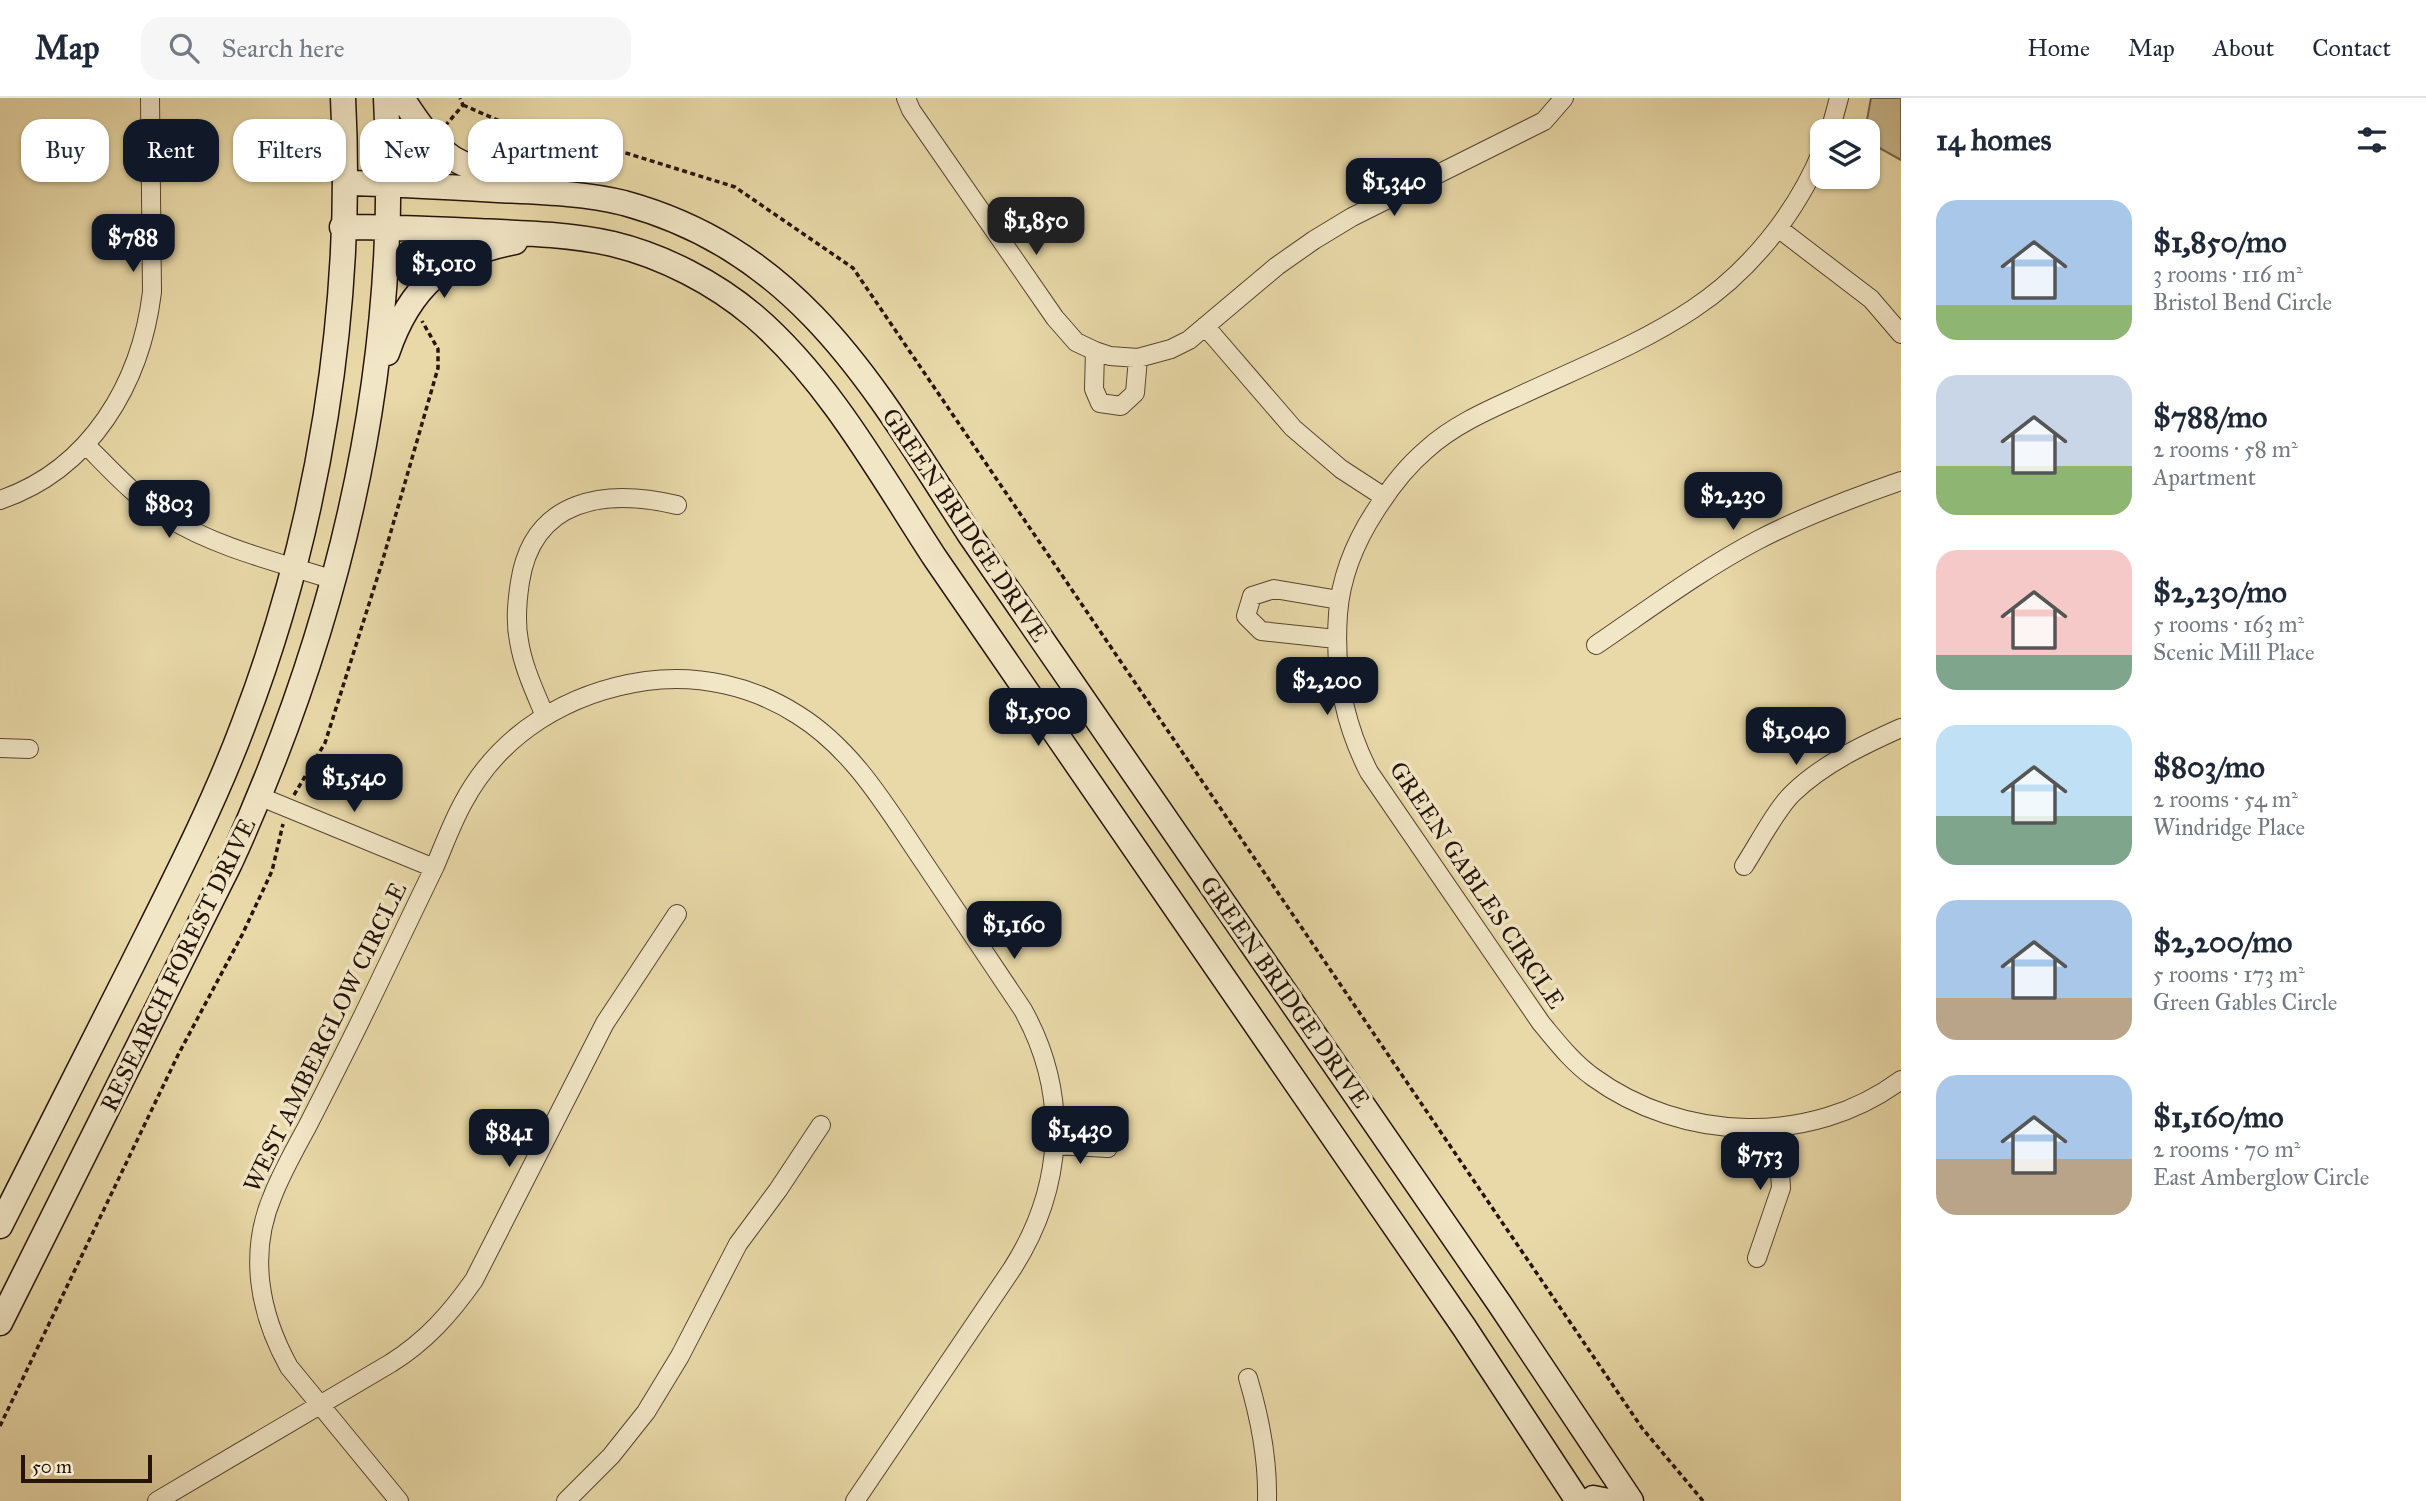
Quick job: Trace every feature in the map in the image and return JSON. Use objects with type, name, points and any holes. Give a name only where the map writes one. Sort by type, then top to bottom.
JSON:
[{"type":"main road","name":"RESEARCH FOREST DRIVE","points":[[0,1226],[157,915],[220,783],[245,722],[270,648],[308,509],[329,393],[336,335],[345,183],[342,98]]},
{"type":"main road","name":"RESEARCH FOREST DRIVE","points":[[0,1323],[219,887],[261,797],[309,662],[334,580],[362,465],[372,400],[380,324],[388,184],[386,98]]},
{"type":"main road","points":[[402,98],[423,128],[449,156],[484,171],[553,193]]},
{"type":"main road","name":"GREEN BRIDGE DRIVE","points":[[345,183],[553,193],[623,203],[663,216],[729,247],[784,286],[814,315],[842,347],[903,432],[970,535],[1491,1292],[1631,1501]]},
{"type":"main road","name":"GREEN BRIDGE DRIVE","points":[[342,227],[549,235],[613,244],[648,256],[709,284],[756,318],[809,374],[868,455],[935,558],[1456,1315],[1578,1501]]},
{"type":"main road","points":[[372,400],[397,325],[427,284],[447,266],[484,248],[549,235]]},
{"type":"main road","points":[[1589,1501],[1593,1498],[1608,1501]]},
{"type":"street","points":[[0,500],[58,468],[86,445],[127,385],[135,367],[149,318],[152,292],[150,98]]},
{"type":"street","points":[[906,98],[911,110],[1055,318],[1076,342],[1110,356],[1138,358],[1171,349],[1189,340],[1277,266],[1314,240],[1352,217],[1544,121],[1564,98]]},
{"type":"street","points":[[1833,119],[1839,98]]},
{"type":"street","name":"GREEN GABLES CIRCLE","points":[[1810,172],[1778,228],[1743,268],[1692,310],[1660,329],[1481,414],[1427,449],[1397,478],[1364,528],[1352,554],[1339,600],[1336,639],[1340,693],[1349,728],[1369,772],[1541,1023],[1571,1058],[1611,1089],[1670,1116],[1711,1126],[1756,1129],[1811,1122],[1842,1112],[1901,1080]]},
{"type":"street","points":[[1778,228],[1871,299],[1901,334]]},
{"type":"street","points":[[1205,326],[1293,428],[1341,469],[1384,498]]},
{"type":"street","points":[[1095,351],[1094,390],[1100,403],[1121,406],[1135,393],[1138,358]]},
{"type":"street","points":[[86,445],[131,489],[167,517],[230,546],[334,580]]},
{"type":"street","points":[[1596,645],[1756,541],[1799,519],[1901,481]]},
{"type":"street","points":[[545,716],[527,671],[516,608],[522,570],[532,543],[544,526],[564,512],[591,501],[617,496],[650,498],[677,505]]},
{"type":"street","points":[[1336,639],[1261,631],[1246,616],[1252,596],[1274,589],[1339,600]]},
{"type":"street","name":"WEST AMBERGLOW CIRCLE","points":[[399,1501],[289,1367],[268,1325],[259,1284],[261,1237],[271,1197],[365,1012],[463,803],[492,759],[545,716],[582,697],[605,689],[654,680],[679,679],[729,684],[754,692],[777,702],[819,729],[837,745],[870,783],[1023,1010],[1037,1036],[1049,1073],[1054,1098],[1055,1145],[1044,1205],[1026,1248],[855,1501]]},
{"type":"street","points":[[1744,866],[1791,794],[1827,766],[1901,728]]},
{"type":"street","points":[[0,747],[29,749]]},
{"type":"street","points":[[261,797],[434,868]]},
{"type":"street","points":[[157,1501],[407,1353],[451,1313],[474,1280],[605,1023],[677,914]]},
{"type":"street","points":[[566,1501],[611,1456],[646,1412],[680,1356],[738,1244],[821,1125]]},
{"type":"street","points":[[1757,1258],[1781,1188],[1777,1127]]},
{"type":"street","points":[[1055,1145],[1108,1148]]},
{"type":"street","points":[[1248,1378],[1256,1404],[1265,1454],[1267,1501]]},
{"type":"path","points":[[463,105],[511,125],[594,143],[735,187],[853,268],[1634,1417],[1703,1501]]},
{"type":"shaded area","points":[[1871,98],[1901,98],[1901,160],[1880,148],[1880,119],[1867,119]]}]
